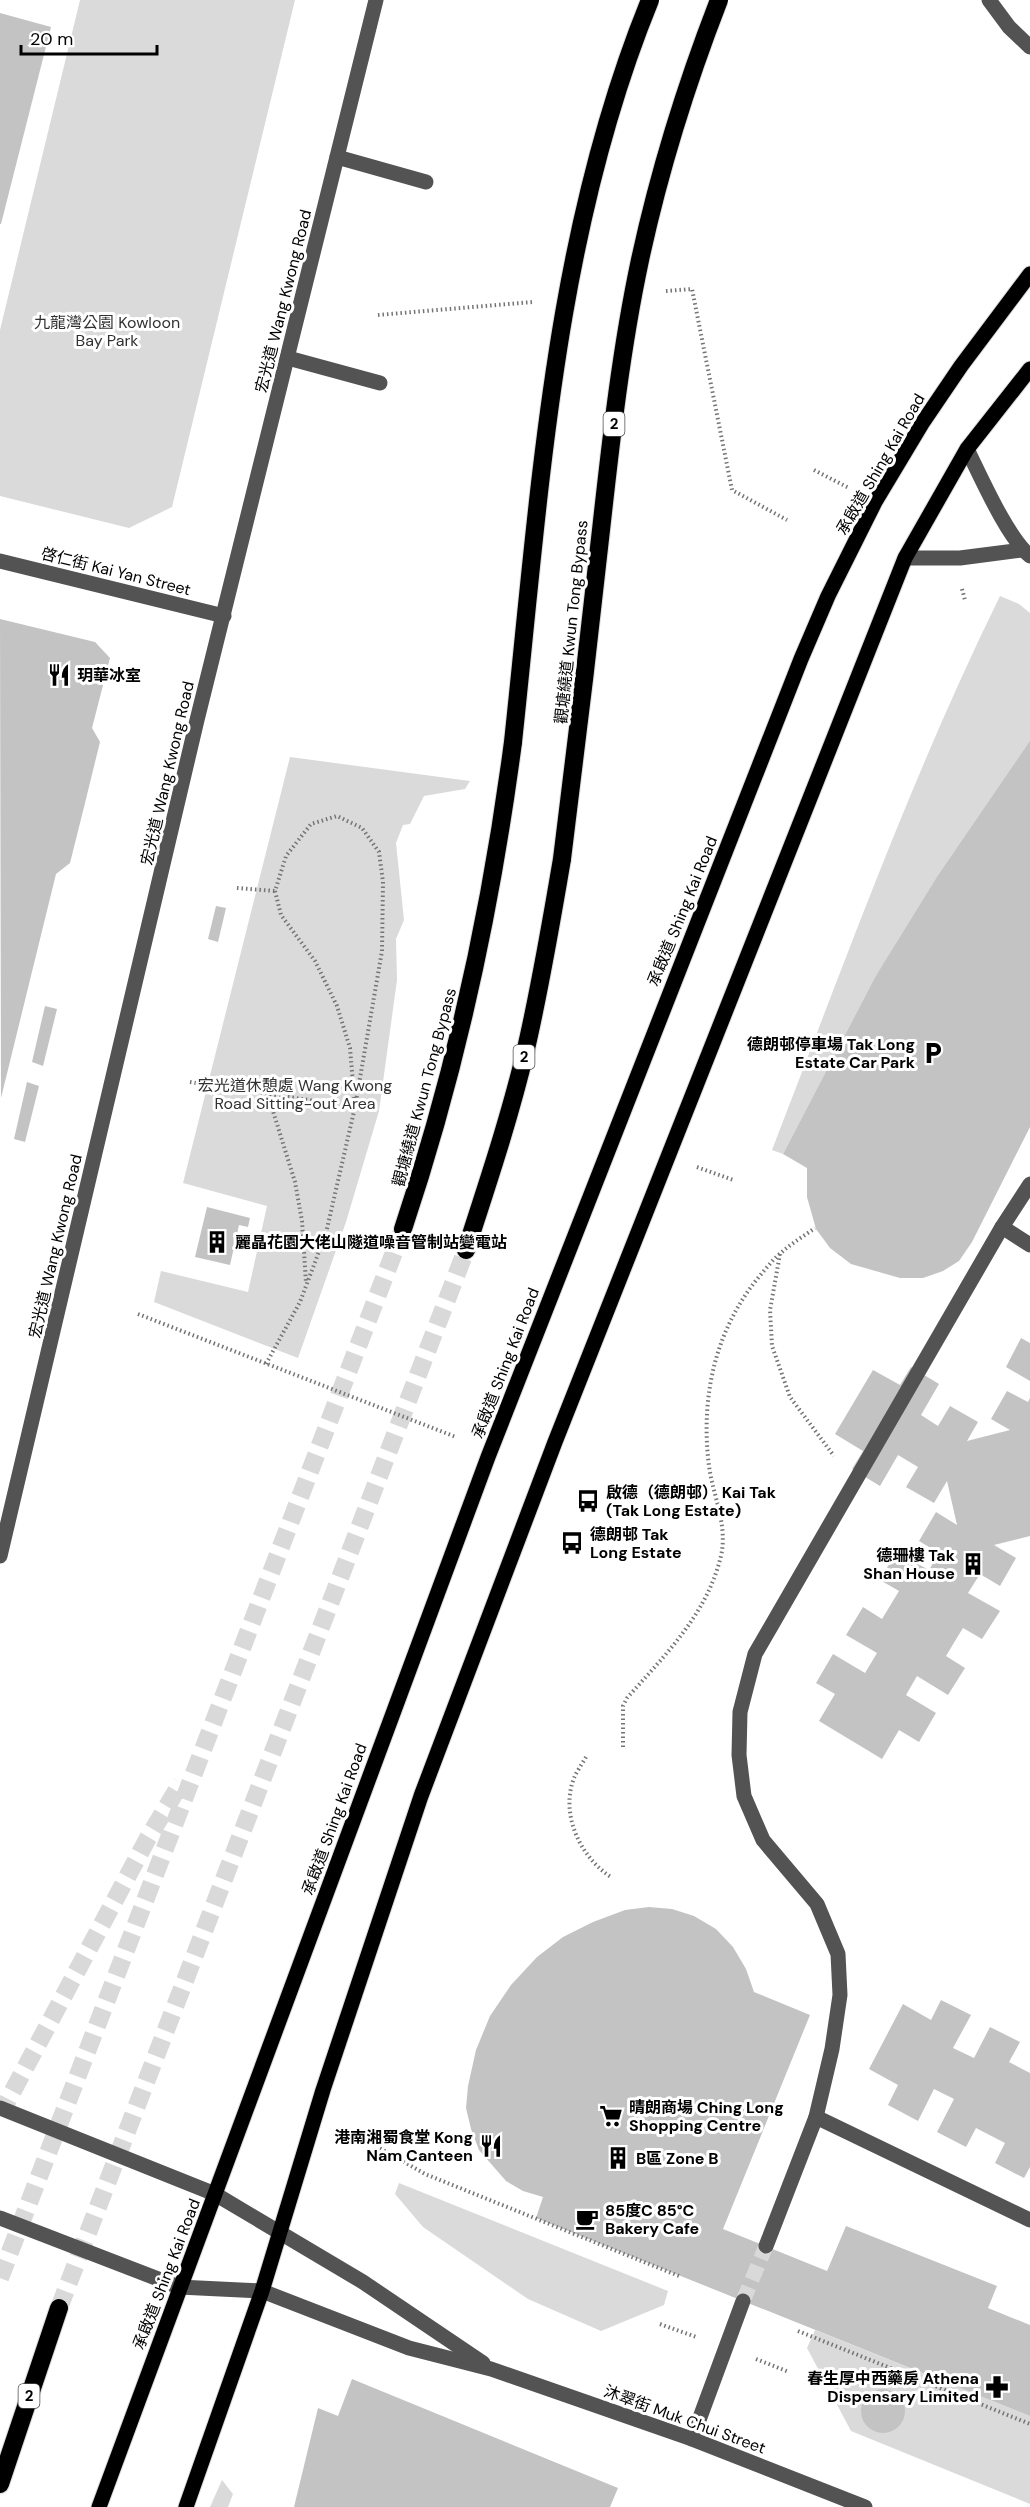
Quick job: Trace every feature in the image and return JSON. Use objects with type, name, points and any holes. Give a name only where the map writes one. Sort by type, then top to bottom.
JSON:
[{"type":"highway","name":"觀塘繞道 Kwun Tong Bypass","points":[[403,1229],[432,1142],[458,1047],[498,850],[513,742],[546,435],[558,343],[573,262],[602,141],[632,44],[650,0]]},
{"type":"highway","name":"觀塘繞道 Kwun Tong Bypass","points":[[466,1250],[510,1112],[546,951],[575,759],[608,465],[624,350],[640,262],[666,156],[699,52],[719,0]]},
{"type":"highway","name":"2","points":[[0,2484],[59,2308]]},
{"type":"main road","name":"承啟道 Shing Kai Road","points":[[99,2507],[488,1457],[810,638],[833,586],[881,492],[923,422],[961,366],[1030,274]]},
{"type":"main road","points":[[186,2507],[262,2290],[334,2056],[421,1796],[555,1442],[905,558],[968,449],[1030,369]]},
{"type":"street","name":"宏光道 Wang Kwong Road","points":[[0,1556],[224,616],[376,0]]},
{"type":"street","points":[[989,0],[1009,27],[1030,47]]},
{"type":"street","points":[[337,158],[426,182]]},
{"type":"street","points":[[288,358],[380,383]]},
{"type":"street","points":[[905,558],[960,558],[1026,553],[993,501],[968,449]]},
{"type":"street","name":"啓仁街 Kai Yan Street","points":[[0,561],[224,616]]},
{"type":"street","points":[[766,2246],[816,2118],[832,2049],[840,1995],[838,1954],[817,1904],[764,1840],[744,1796],[739,1755],[740,1712],[755,1654],[1002,1227],[1030,1184]]},
{"type":"street","points":[[1002,1227],[1030,1245]]},
{"type":"street","name":"沐翠街 Muk Chui Street","points":[[0,2108],[215,2194],[410,2312],[490,2368]]},
{"type":"street","points":[[816,2118],[1030,2220]]},
{"type":"street","name":"沐翠街 Muk Chui Street","points":[[0,2217],[180,2287],[262,2290],[409,2348],[490,2368],[692,2439],[865,2507]]},
{"type":"street","points":[[692,2439],[743,2301]]},
{"type":"path","points":[[814,470],[852,490]]},
{"type":"path","points":[[266,1364],[300,1302],[326,1233],[355,1107],[382,951],[383,882],[378,852],[362,828],[337,816],[311,824],[286,856],[275,891],[281,915],[315,961],[337,1006],[350,1048],[355,1107]]},
{"type":"path","points":[[237,888],[275,891]]},
{"type":"path","points":[[190,1082],[355,1107]]},
{"type":"path","points":[[268,1094],[295,1182],[302,1221],[306,1284]]},
{"type":"path","points":[[694,1166],[733,1180]]},
{"type":"path","points":[[623,1747],[623,1706],[627,1698],[680,1638],[697,1614],[711,1589],[721,1553],[720,1513],[709,1468],[706,1422],[708,1385],[717,1351],[733,1313],[753,1284],[780,1253],[815,1228]]},
{"type":"path","points":[[780,1253],[770,1310],[772,1346],[790,1397],[836,1459]]},
{"type":"path","points":[[138,1314],[456,1437]]},
{"type":"path","points":[[586,1757],[574,1779],[569,1806],[583,1851],[598,1869],[611,1877]]},
{"type":"path","points":[[376,2146],[425,2174],[679,2276]]},
{"type":"path","points":[[798,2331],[1030,2424]]},
{"type":"green space","name":"九龍灣公園 Kowloon Bay Park","points":[[80,0],[295,0],[172,507],[129,528],[0,496],[0,330]]},
{"type":"green space","points":[[1000,596],[1019,604],[1030,613],[1030,745],[874,979],[783,1154],[772,1150],[908,801]]},
{"type":"green space","name":"宏光道休憩處 Wang Kwong Road Sitting-out Area","points":[[290,757],[470,781],[465,789],[424,796],[410,824],[403,825],[396,843],[404,920],[396,939],[397,980],[379,1111],[346,1222],[298,1358],[154,1302],[161,1271],[248,1292],[267,1206],[183,1183]]},
{"type":"green space","points":[[399,2183],[668,2291],[664,2305],[601,2331],[528,2299],[423,2227],[395,2194]]},
{"type":"green space","points":[[815,2330],[1030,2416],[1030,2504],[851,2431],[807,2348]]},
{"type":"green space","points":[[222,2480],[233,2494],[228,2507],[210,2507]]},
{"type":"building","points":[[0,13],[51,27],[1,224],[0,224]]},
{"type":"building","points":[[0,619],[95,642],[110,658],[92,728],[100,742],[85,803],[70,863],[56,874],[1,1098]]},
{"type":"building","name":"德朗邨停車場 Tak Long Estate Car Park","points":[[1030,741],[1030,1127],[972,1242],[959,1261],[943,1271],[923,1278],[900,1278],[851,1264],[830,1248],[816,1229],[807,1197],[807,1168],[783,1154],[874,979],[937,877]]},
{"type":"building","points":[[216,906],[226,908],[218,942],[208,939]]},
{"type":"building","points":[[45,1006],[57,1009],[43,1066],[32,1062]]},
{"type":"building","points":[[27,1082],[39,1086],[25,1142],[14,1139]]},
{"type":"building","name":"麗晶花園大佬山隧道噪音管制站變電站","points":[[207,1207],[250,1218],[248,1227],[239,1225],[230,1265],[195,1257]]},
{"type":"building","points":[[1021,1338],[1030,1343],[1030,1381],[1006,1367]]},
{"type":"building","name":"德珊樓 Tak Shan House","points":[[911,1367],[939,1384],[921,1415],[938,1426],[950,1406],[978,1422],[967,1441],[1010,1430],[991,1419],[1007,1391],[1028,1402],[1030,1398],[1030,1536],[994,1545],[1016,1558],[1000,1586],[980,1574],[968,1593],[1000,1611],[982,1639],[963,1628],[946,1656],[965,1668],[948,1695],[917,1676],[906,1695],[936,1713],[919,1742],[899,1730],[882,1759],[819,1721],[835,1694],[816,1683],[833,1654],[865,1673],[877,1653],[846,1635],[863,1607],[882,1619],[899,1591],[880,1580],[896,1552],[929,1570],[939,1553],[919,1541],[936,1512],[957,1525],[947,1481],[934,1503],[906,1487],[918,1467],[898,1455],[880,1486],[852,1469],[863,1451],[835,1434],[873,1370],[900,1385]]},
{"type":"building","name":"B區 Zone B","points":[[649,1907],[672,1909],[694,1916],[716,1929],[733,1947],[746,1969],[754,1992],[810,2015],[723,2229],[827,2271],[846,2226],[997,2286],[988,2308],[1030,2325],[1030,2416],[536,2218],[543,2197],[523,2191],[506,2181],[479,2150],[466,2108],[468,2086],[476,2050],[490,2016],[511,1985],[537,1957],[563,1937],[625,1910]]},
{"type":"building","points":[[941,2000],[971,2015],[953,2048],[974,2058],[990,2027],[1020,2042],[1009,2062],[1030,2073],[1030,2167],[1024,2178],[995,2163],[1005,2143],[976,2128],[966,2147],[937,2132],[954,2099],[934,2089],[918,2121],[888,2105],[898,2085],[869,2069],[903,2004],[931,2020]]},
{"type":"building","points":[[352,2379],[618,2488],[610,2507],[294,2507],[318,2408],[338,2416]]},
{"type":"building","points":[[883,2389],[892,2390],[899,2395],[904,2402],[904,2420],[899,2427],[892,2432],[883,2433],[874,2432],[867,2427],[862,2420],[861,2411],[862,2402],[867,2395],[874,2390]]},
{"type":"tunnel","points":[[0,2278],[403,1229]]},
{"type":"tunnel","points":[[59,2308],[466,1250]]},
{"type":"tunnel","points":[[0,2115],[148,1838],[181,1783]]},
{"type":"tunnel","points":[[743,2301],[766,2246]]},
{"type":"place","name":"玥華冰室","points":[[59,675]]},
{"type":"place","name":"德朗邨停車場 Tak Long Estate Car Park","points":[[933,1053]]},
{"type":"place","name":"麗晶花園大佬山隧道噪音管制站變電站","points":[[217,1242]]},
{"type":"place","name":"啟德（德朗邨） Kai Tak (Tak Long Estate)","points":[[588,1501]]},
{"type":"place","name":"德朗邨 Tak Long Estate","points":[[572,1543]]},
{"type":"place","name":"德珊樓 Tak Shan House","points":[[973,1564]]},
{"type":"place","name":"晴朗商場 Ching Long Shopping Centre","points":[[611,2116]]},
{"type":"place","name":"港南湘蜀食堂 Kong Nam Canteen","points":[[491,2146]]},
{"type":"place","name":"B區 Zone B","points":[[618,2158]]},
{"type":"place","name":"85度C 85°C Bakery Cafe","points":[[587,2219]]},
{"type":"place","name":"春生厚中西藥房 Athena Dispensary Limited","points":[[997,2387]]}]
